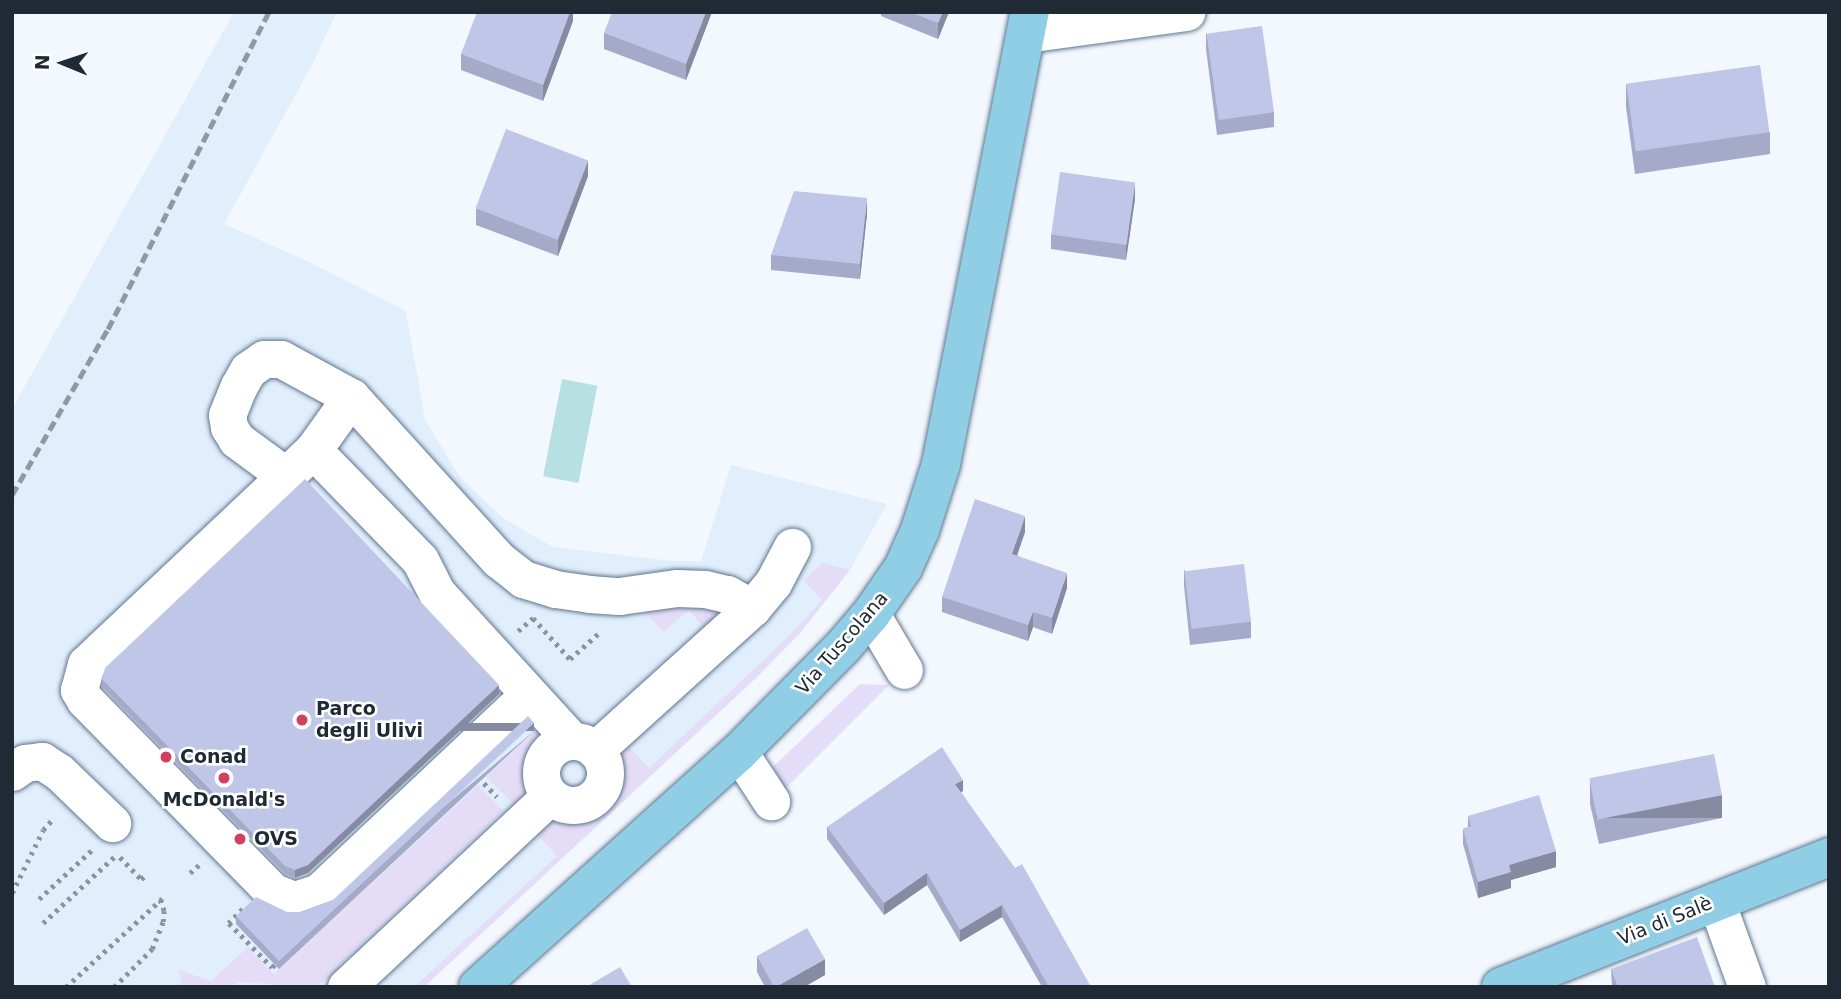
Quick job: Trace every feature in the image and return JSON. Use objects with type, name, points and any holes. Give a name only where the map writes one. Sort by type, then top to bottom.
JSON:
[{"type":"main road","name":"Via Tuscolana","points":[[478,987],[739,752],[842,648],[871,614],[912,550],[941,464],[1028,23]]},
{"type":"main road","name":"Via di Salè","points":[[1502,987],[1829,857]]},
{"type":"lane","points":[[1028,23],[1187,12]]},
{"type":"lane","points":[[286,476],[244,445],[229,427],[227,415],[248,370],[264,359],[281,359],[351,397],[499,560],[523,579],[555,589],[619,596],[677,588],[705,589],[727,594],[752,608]]},
{"type":"lane","points":[[351,397],[313,450],[86,664],[79,690],[85,700],[273,892],[294,900],[319,892],[528,695]]},
{"type":"lane","points":[[313,450],[420,559],[437,593],[528,695],[583,745],[605,768],[601,788],[595,796],[587,802],[567,805],[550,796],[541,779],[542,761],[554,746],[583,745],[752,608],[774,583],[792,547]]},
{"type":"lane","points":[[871,614],[904,670]]},
{"type":"lane","points":[[739,752],[772,801]]},
{"type":"lane","points":[[12,772],[25,763],[42,761],[59,772],[109,843]]},
{"type":"lane","points":[[346,987],[550,796]]},
{"type":"lane","points":[[1716,901],[1747,987]]},
{"type":"path","points":[[533,618],[570,659],[574,656]]},
{"type":"path","points":[[12,893],[43,830],[53,819]]},
{"type":"path","points":[[109,843],[141,879],[145,876]]},
{"type":"path","points":[[39,899],[109,843]]},
{"type":"path","points":[[43,923],[109,843]]},
{"type":"path","points":[[66,987],[162,899],[163,922],[152,949],[114,987]]},
{"type":"path","points":[[246,905],[229,923],[272,967],[287,953]]},
{"type":"shaded area","points":[[234,12],[337,12],[312,65],[224,224],[307,261],[406,311],[425,420],[460,477],[503,518],[553,547],[672,561],[701,561],[731,465],[887,504],[850,570],[801,632],[757,677],[424,987],[12,987],[12,409]]},
{"type":"shaded area","points":[[562,379],[597,386],[578,483],[543,476]]},
{"type":"shaded area","points":[[822,563],[850,570],[801,632],[757,677],[424,987],[414,987],[557,856],[535,832],[549,818],[594,818],[611,806],[620,790],[620,758],[628,746],[649,768],[790,635],[822,600],[804,581]]},
{"type":"shaded area","points":[[672,601],[714,610],[715,617],[705,629],[689,610],[663,632],[639,605]]},
{"type":"shaded area","points":[[860,684],[889,685],[785,789],[773,767]]},
{"type":"shaded area","points":[[537,728],[540,735],[527,762],[526,795],[517,807],[486,777]]},
{"type":"shaded area","points":[[478,785],[503,811],[338,966],[342,971],[313,987],[240,982],[227,987],[182,987],[179,970],[211,981],[248,947],[274,974]]},
{"type":"building","points":[[477,12],[570,12],[543,85],[461,54]]},
{"type":"building","points":[[612,12],[706,12],[686,64],[604,33]]},
{"type":"building","points":[[910,12],[943,12],[938,23]]},
{"type":"building","points":[[1262,26],[1274,112],[1219,120],[1207,34]]},
{"type":"building","points":[[1760,65],[1769,132],[1636,151],[1626,84]]},
{"type":"building","points":[[506,129],[588,161],[558,240],[476,208]]},
{"type":"building","points":[[1060,172],[1135,183],[1126,245],[1051,234]]},
{"type":"building","points":[[794,191],[867,198],[860,264],[771,255]]},
{"type":"building","name":"Parco degli Ulivi","points":[[305,479],[499,685],[308,865],[295,870],[285,866],[102,679],[105,668]]},
{"type":"building","points":[[975,499],[1025,516],[1012,554],[1067,573],[1052,618],[1033,612],[1028,625],[942,597]]},
{"type":"building","points":[[1244,564],[1251,622],[1192,629],[1184,571]]},
{"type":"building","points":[[528,716],[534,723],[279,961],[236,916],[256,897],[287,912],[300,912],[333,900]]},
{"type":"building","points":[[942,747],[963,780],[955,784],[1015,868],[1022,864],[1091,987],[1049,987],[1002,905],[960,930],[927,873],[884,903],[827,827]]},
{"type":"building","points":[[1714,754],[1722,795],[1597,819],[1589,778]]},
{"type":"building","points":[[1539,795],[1556,851],[1509,865],[1511,872],[1478,882],[1463,829],[1471,826],[1468,816]]},
{"type":"building","points":[[807,928],[825,959],[774,987],[757,956]]},
{"type":"building","points":[[1697,937],[1715,987],[1618,987],[1611,969]]},
{"type":"building","points":[[620,967],[632,987],[586,987]]},
{"type":"railway","points":[[12,495],[108,329],[269,12]]},
{"type":"place","name":"Parco degli Ulivi","points":[[302,720]]},
{"type":"place","name":"Conad","points":[[166,757]]},
{"type":"place","name":"McDonald's","points":[[224,778]]},
{"type":"place","name":"OVS","points":[[240,839]]}]
